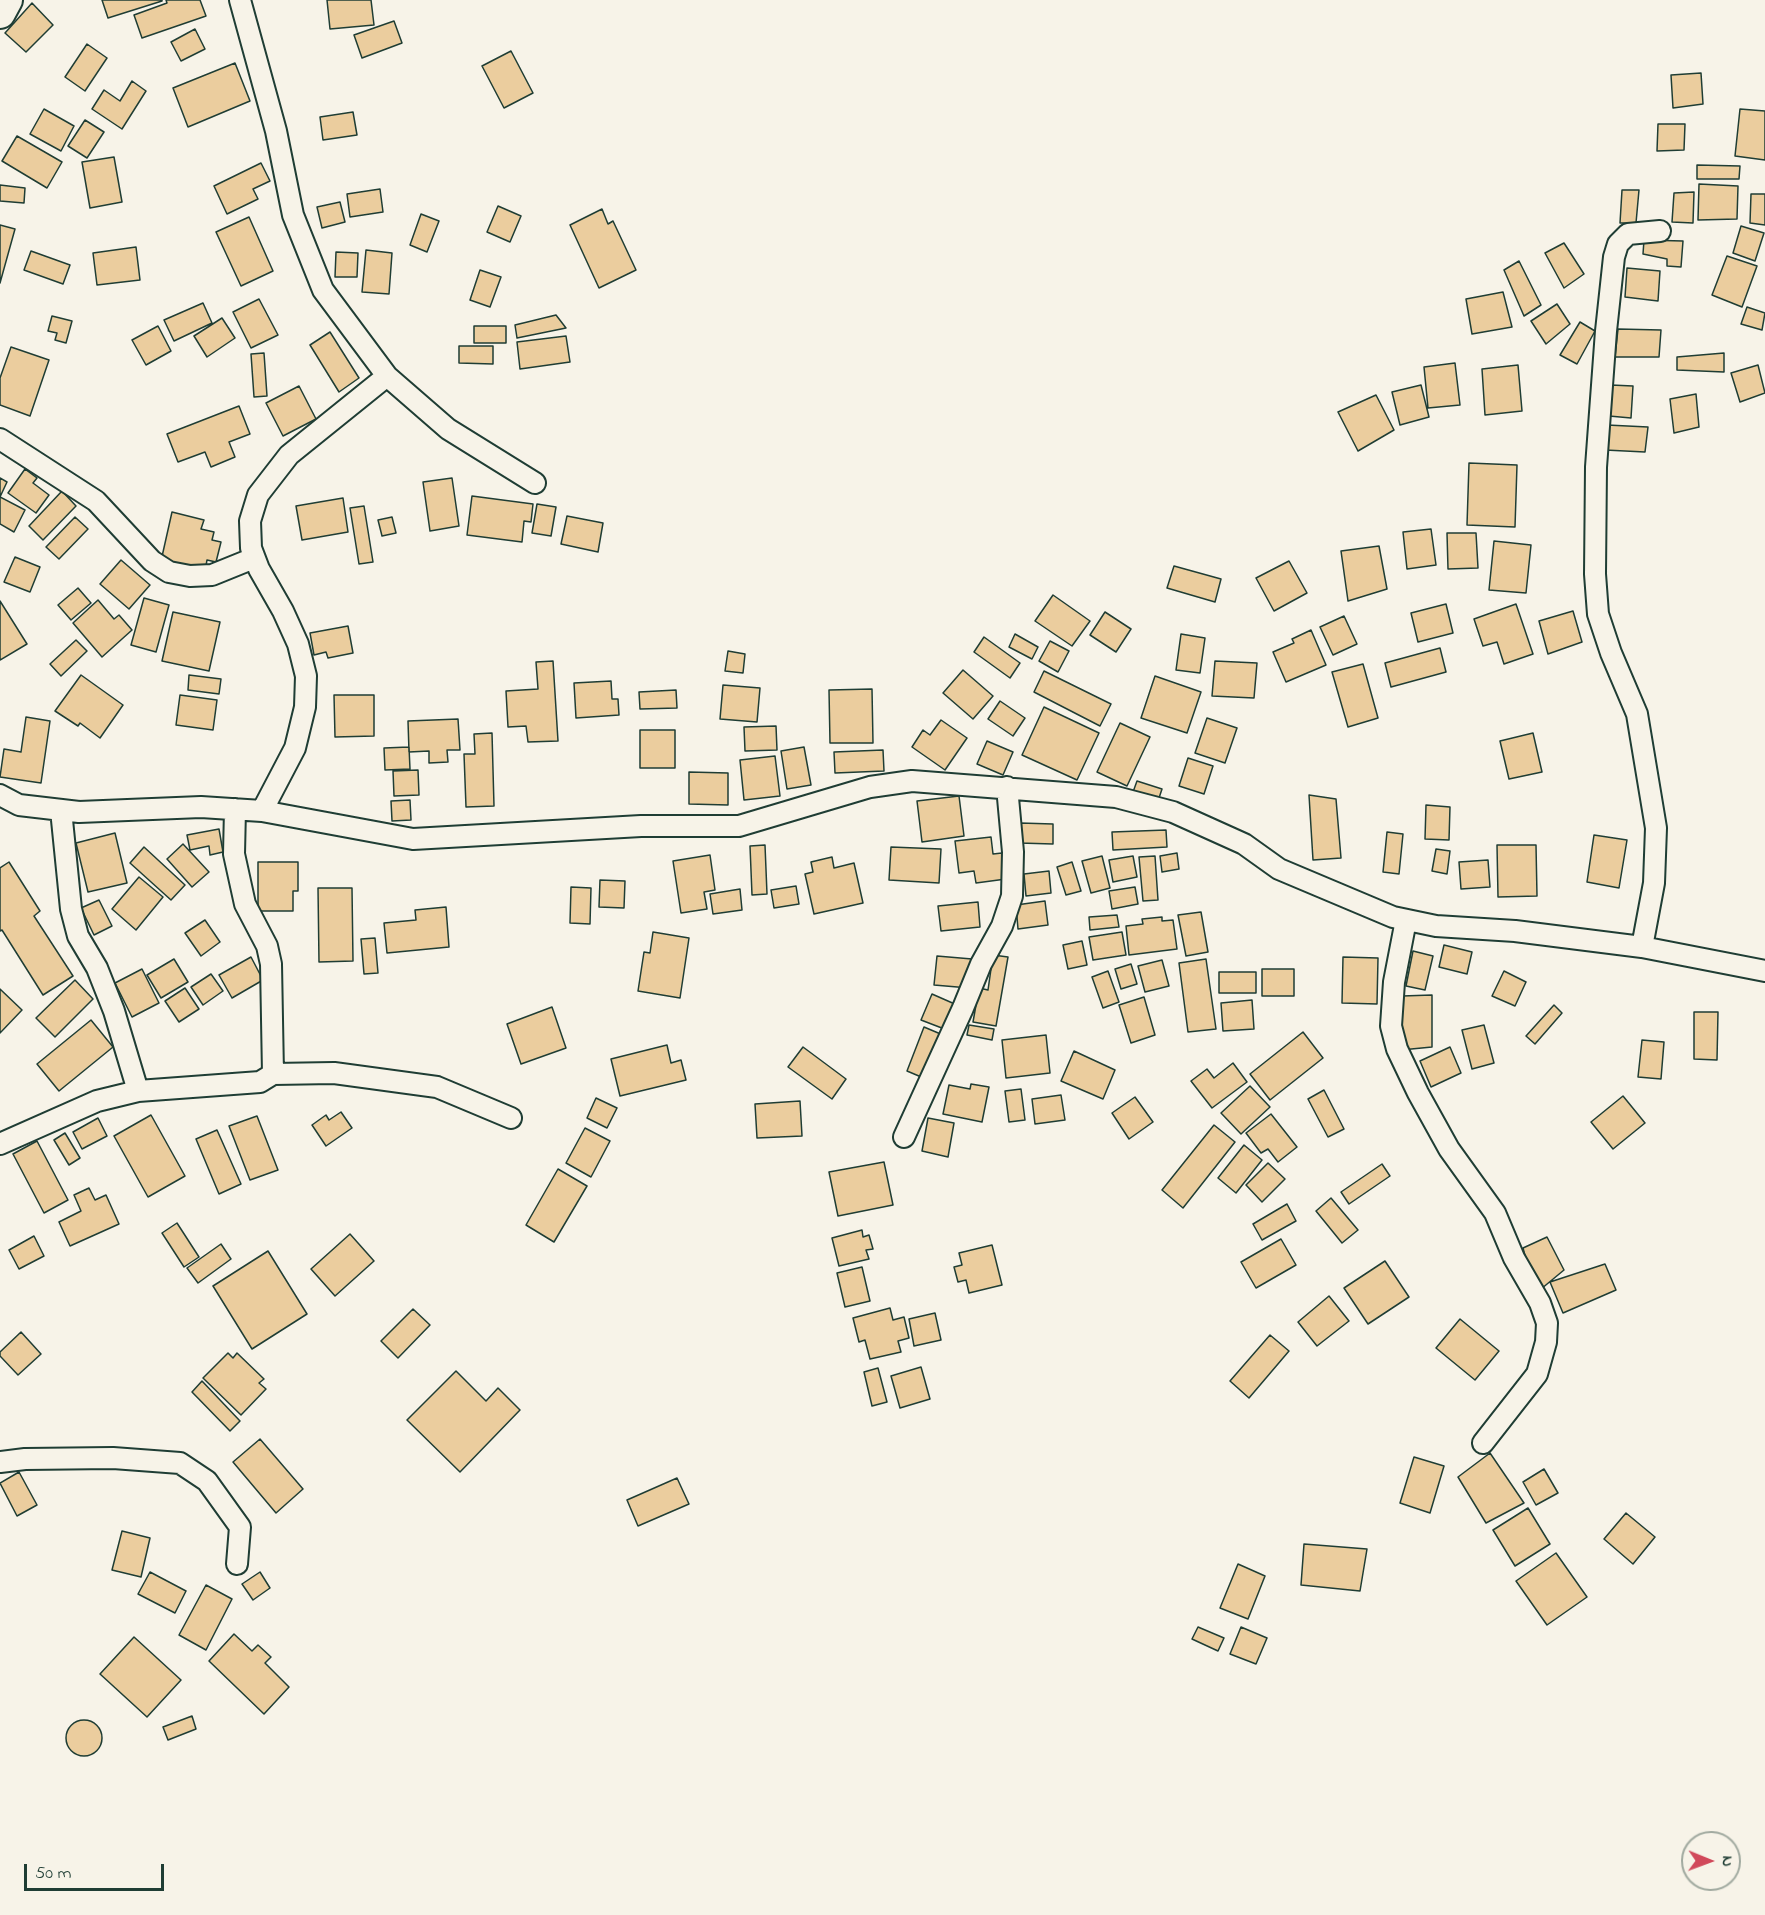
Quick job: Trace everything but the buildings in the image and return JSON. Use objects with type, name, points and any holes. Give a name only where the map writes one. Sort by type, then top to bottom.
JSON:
[{"type":"main road","points":[[0,13],[7,0]]},
{"type":"street","points":[[240,0],[276,131],[293,215],[323,290],[387,376],[448,429],[535,483]]},
{"type":"street","points":[[1642,946],[1654,883],[1656,828],[1637,714],[1598,614],[1595,574],[1596,467],[1614,257],[1618,244],[1628,234],[1660,231]]},
{"type":"street","points":[[262,811],[295,748],[305,707],[306,676],[298,644],[254,558],[251,548],[250,521],[258,495],[289,455],[387,376]]},
{"type":"street","points":[[0,439],[96,501],[152,561],[169,572],[190,576],[212,574],[254,558]]},
{"type":"street","points":[[0,795],[20,805],[79,812],[201,807],[262,811],[413,839],[641,826],[739,826],[870,787],[912,781],[1116,797],[1173,812],[1244,844],[1278,869],[1393,917],[1436,927],[1515,931],[1642,946],[1765,971]]},
{"type":"street","points":[[904,1137],[981,964],[1002,926],[1012,896],[1013,852],[1006,787]]},
{"type":"street","points":[[235,809],[234,854],[245,904],[267,946],[271,964],[273,1074]]},
{"type":"street","points":[[61,810],[70,909],[78,936],[97,968],[109,1000],[138,1091]]},
{"type":"street","points":[[1406,920],[1394,982],[1391,1026],[1397,1049],[1449,1149],[1495,1213],[1514,1258],[1540,1303],[1547,1323],[1546,1342],[1538,1374],[1483,1443]]},
{"type":"street","points":[[0,1144],[98,1101],[138,1091],[260,1082],[273,1074],[334,1073],[437,1087],[511,1118]]},
{"type":"street","points":[[0,1462],[25,1459],[113,1458],[180,1463],[207,1481],[240,1527],[237,1564]]}]
